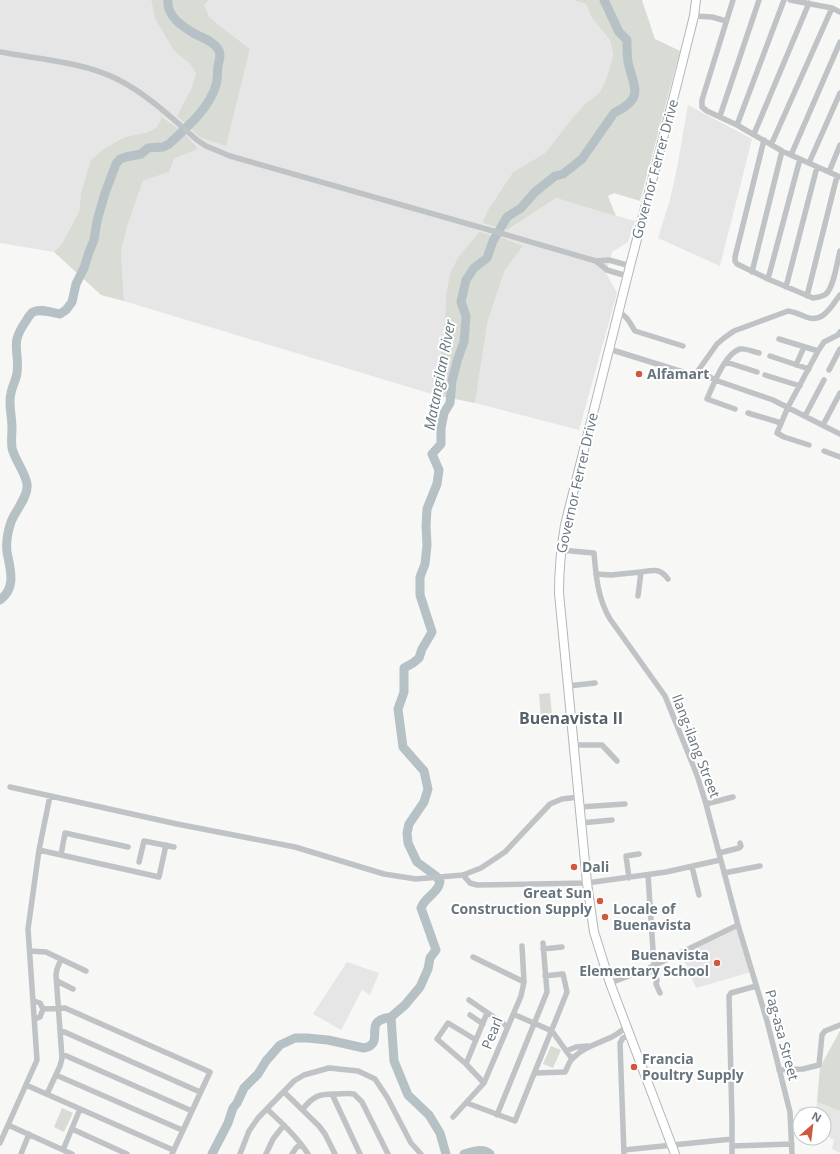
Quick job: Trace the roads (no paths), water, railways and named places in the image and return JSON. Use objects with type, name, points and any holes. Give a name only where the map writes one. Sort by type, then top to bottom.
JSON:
[{"type":"main road","name":"Governor Ferrer Drive","points":[[675,1154],[610,983],[594,932],[587,883],[559,593],[560,550],[569,507],[694,16],[696,0]]},
{"type":"street","points":[[733,0],[702,107],[707,111],[720,116],[754,134],[782,151],[839,177],[807,296]]},
{"type":"street","points":[[720,116],[758,0]]},
{"type":"street","points":[[737,125],[784,0]]},
{"type":"street","points":[[790,0],[832,8],[840,12]]},
{"type":"street","points":[[754,134],[809,3]]},
{"type":"street","points":[[771,145],[832,8]]},
{"type":"street","points":[[694,16],[712,17],[726,22]]},
{"type":"street","points":[[790,155],[840,42]]},
{"type":"street","points":[[0,52],[83,66],[104,73],[147,97],[206,146],[230,156],[596,261],[609,260],[630,266]]},
{"type":"street","points":[[809,163],[840,93]]},
{"type":"street","points":[[764,140],[735,257],[737,264],[768,280],[807,296],[813,298],[821,297],[826,294],[831,286],[840,251]]},
{"type":"street","points":[[829,172],[840,145]]},
{"type":"street","points":[[752,272],[782,151]]},
{"type":"street","points":[[768,280],[800,159]]},
{"type":"street","points":[[786,287],[817,167]]},
{"type":"street","points":[[596,261],[607,270],[627,276]]},
{"type":"street","points":[[696,375],[702,363],[717,344],[734,331],[788,311],[797,312],[806,317],[817,319],[824,316],[840,295]]},
{"type":"street","points":[[619,312],[630,321],[635,331],[683,346]]},
{"type":"street","points":[[809,446],[777,433],[788,407],[818,351],[824,342],[839,334]]},
{"type":"street","points":[[779,339],[818,351]]},
{"type":"street","points":[[796,365],[804,347]]},
{"type":"street","points":[[735,409],[708,399],[715,380],[726,362],[735,352],[741,349],[759,353]]},
{"type":"street","points":[[830,370],[840,349]]},
{"type":"street","points":[[609,350],[696,375],[708,376],[715,380],[762,395],[840,434]]},
{"type":"street","points":[[770,356],[809,369]]},
{"type":"street","points":[[726,362],[757,372]]},
{"type":"street","points":[[765,375],[800,386]]},
{"type":"street","points":[[805,416],[824,380]]},
{"type":"street","points":[[823,425],[840,392]]},
{"type":"street","points":[[748,413],[781,423]]},
{"type":"street","points":[[824,451],[840,457]]},
{"type":"street","name":"Ilang-ilang Street","points":[[560,550],[594,553],[599,596],[609,617],[665,696],[697,775],[738,925]]},
{"type":"street","points":[[596,574],[611,575],[657,570],[664,574],[668,579]]},
{"type":"street","points":[[638,596],[641,572]]},
{"type":"street","points":[[568,686],[595,683]]},
{"type":"street","points":[[574,745],[602,745],[617,761]]},
{"type":"street","points":[[10,787],[177,824],[294,847],[384,874],[404,878],[420,879],[463,875],[481,868],[500,856],[510,847],[550,804],[562,799],[579,798]]},
{"type":"street","points":[[0,1143],[37,1060],[29,922],[39,850],[50,796]]},
{"type":"street","points":[[706,804],[733,797]]},
{"type":"street","points":[[580,807],[625,804]]},
{"type":"street","points":[[581,823],[612,820]]},
{"type":"street","points":[[60,855],[65,833],[128,847]]},
{"type":"street","points":[[139,862],[144,841],[174,847]]},
{"type":"street","points":[[719,852],[740,848],[740,843]]},
{"type":"street","points":[[39,850],[159,877],[166,845]]},
{"type":"street","points":[[629,878],[626,856],[639,854]]},
{"type":"street","points":[[463,875],[470,883],[477,885],[587,883],[648,875],[720,860]]},
{"type":"street","points":[[724,873],[760,866]]},
{"type":"street","points":[[692,867],[699,895]]},
{"type":"street","points":[[648,875],[652,966],[657,980],[656,984],[660,993]]},
{"type":"street","points":[[610,983],[652,966],[738,925]]},
{"type":"street","name":"Pag-asa Street","points":[[738,925],[790,1112],[792,1144]]},
{"type":"street","name":"Pearl","points":[[453,1118],[484,1083],[521,996],[524,982],[522,946]]},
{"type":"street","points":[[497,1115],[547,992],[543,946],[562,947]]},
{"type":"street","points":[[30,951],[46,952],[86,971]]},
{"type":"street","points":[[473,956],[524,982]]},
{"type":"street","points":[[47,1094],[61,1064],[62,1054],[57,969],[61,959]]},
{"type":"street","points":[[467,1103],[515,1121],[536,1073],[567,992],[563,974],[545,976]]},
{"type":"street","points":[[57,981],[73,989]]},
{"type":"street","points":[[732,1154],[729,996],[731,993],[756,986]]},
{"type":"street","points":[[469,1000],[508,1027]]},
{"type":"street","points":[[34,1001],[40,1003],[43,1009],[40,1016],[35,1019]]},
{"type":"street","points":[[26,1085],[173,1152],[210,1072],[65,1008],[43,1009]]},
{"type":"street","points":[[466,1064],[487,1013]]},
{"type":"street","points":[[513,1014],[552,1031],[572,1059]]},
{"type":"street","points":[[470,1015],[483,1024]]},
{"type":"street","points":[[476,1040],[448,1023],[437,1039],[466,1064],[484,1083]]},
{"type":"street","points":[[536,1073],[565,1072],[572,1059],[590,1046],[620,1032],[627,1025]]},
{"type":"street","points":[[779,1070],[802,1069],[819,1065],[822,1035],[825,1031],[840,1025]]},
{"type":"street","points":[[60,1030],[200,1092]]},
{"type":"street","points":[[631,1035],[623,1038],[620,1043],[624,1152],[672,1144],[732,1139]]},
{"type":"street","points":[[566,1051],[576,1047],[590,1046]]},
{"type":"street","points":[[62,1054],[192,1111]]},
{"type":"street","points":[[240,1154],[253,1125],[267,1109],[298,1078],[325,1068],[343,1068],[364,1073],[375,1079],[382,1088],[411,1143],[418,1153]]},
{"type":"street","points":[[56,1075],[182,1130]]},
{"type":"street","points":[[284,1092],[319,1126],[325,1134],[335,1154]]},
{"type":"street","points":[[302,1109],[315,1096],[323,1094],[354,1094],[358,1097],[388,1154]]},
{"type":"street","points":[[332,1094],[360,1154]]},
{"type":"street","points":[[63,1150],[80,1109]]},
{"type":"street","points":[[267,1109],[284,1125],[308,1154]]},
{"type":"street","points":[[8,1125],[72,1154]]},
{"type":"street","points":[[266,1154],[273,1139],[284,1125]]},
{"type":"street","points":[[72,1129],[127,1154]]},
{"type":"street","points":[[21,1154],[29,1134]]},
{"type":"street","points":[[292,1154],[301,1144]]},
{"type":"street","points":[[732,1146],[792,1144]]},
{"type":"waterway","points":[[0,600],[9,589],[11,578],[7,552],[9,529],[27,489],[26,479],[12,448],[10,397],[17,373],[18,365],[16,342],[18,336],[33,312],[43,311],[60,314],[66,310],[72,302],[76,284],[84,268],[94,240],[97,221],[105,193],[116,164],[120,159],[141,154],[148,148],[163,147],[169,144],[203,110],[213,94],[216,85],[220,57],[219,51],[211,42],[190,31],[176,20],[172,16],[168,6],[168,0]]},
{"type":"waterway","name":"Matangilan River","points":[[446,1154],[440,1133],[429,1115],[408,1095],[394,1061],[391,1017],[405,1005],[420,987],[428,969],[430,958],[436,950],[421,908],[425,901],[437,889],[440,882],[436,876],[417,862],[408,843],[407,833],[409,824],[424,802],[428,789],[424,771],[403,747],[398,709],[404,692],[404,668],[419,658],[422,649],[432,632],[420,595],[420,577],[425,564],[427,545],[427,509],[437,484],[439,470],[432,454],[441,444],[441,428],[444,413],[450,403],[452,381],[464,342],[466,316],[461,302],[466,280],[474,268],[487,258],[493,241],[507,217],[521,208],[535,192],[555,176],[563,174],[582,159],[614,113],[624,108],[634,97],[635,92],[627,54],[627,40],[619,32],[604,0]]},
{"type":"waterway","points":[[212,1154],[244,1088],[258,1074],[266,1061],[280,1045],[295,1038],[307,1038],[328,1040],[364,1048],[372,1044],[374,1041],[377,1022],[391,1017]]},
{"type":"waterway","name":"Matangilan River","points":[[464,1154],[481,1150],[490,1154]]},
{"type":"place","name":"Alfamart","points":[[639,374]]},
{"type":"place","name":"Dali","points":[[574,867]]},
{"type":"place","name":"Great Sun Construction Supply","points":[[600,901]]},
{"type":"place","name":"Locale of Buenavista","points":[[605,917]]},
{"type":"place","name":"Buenavista Elementary School","points":[[717,963]]},
{"type":"place","name":"Francia Poultry Supply","points":[[634,1067]]},
{"type":"district","name":"Buenavista II","points":[[571,718]]}]
